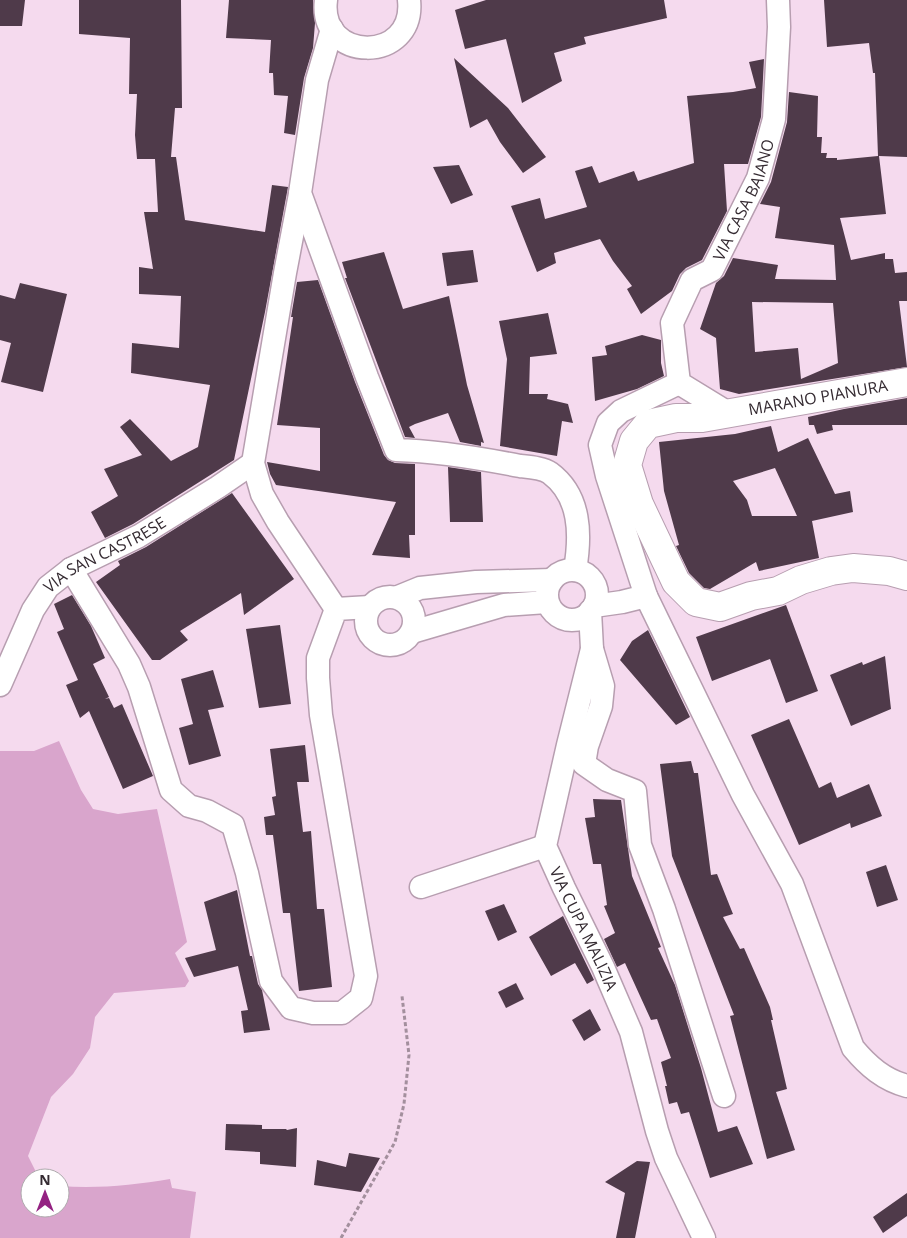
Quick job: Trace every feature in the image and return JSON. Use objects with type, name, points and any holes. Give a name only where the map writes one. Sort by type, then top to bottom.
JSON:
[{"type":"street","points":[[326,0],[326,16],[332,29],[341,40],[354,47],[368,49],[382,47],[394,40],[404,29],[409,16],[411,1]]},
{"type":"street","name":"VIA CASA BAIANO","points":[[679,383],[672,323],[692,280],[712,270],[758,178],[774,119],[779,27],[778,0]]},
{"type":"street","points":[[332,29],[317,80],[300,193],[253,463],[262,494],[278,522],[336,609]]},
{"type":"street","points":[[300,193],[367,377],[396,450],[436,452],[483,458],[548,471],[565,489],[574,508],[578,527],[578,551],[575,570]]},
{"type":"street","name":"MARANO PIANURA","points":[[907,382],[702,418],[676,418],[648,424],[634,441],[627,465],[639,504],[676,582],[696,602],[720,607],[751,596],[778,591],[801,580],[853,568],[889,571],[907,576]]},
{"type":"street","points":[[728,413],[679,383],[621,411],[608,423],[600,445],[606,476],[646,596],[743,795],[792,884],[853,1048],[870,1068],[895,1083],[907,1086]]},
{"type":"street","name":"VIA SAN CASTRESE","points":[[0,685],[38,601],[48,587],[71,569],[139,536],[253,463]]},
{"type":"street","points":[[71,569],[128,664],[139,687],[171,790],[189,806],[207,811],[233,825],[247,873],[271,981],[292,1008],[313,1013],[342,1013],[361,998],[366,976],[321,715],[318,658],[336,609]]},
{"type":"street","points":[[421,887],[545,846],[592,650],[592,609],[596,591],[594,584],[588,576],[575,570],[558,574],[552,580],[546,593],[547,602],[557,616],[569,620],[584,617],[592,609],[646,596]]},
{"type":"street","points":[[398,597],[412,608],[415,617],[414,626],[412,632],[402,642],[386,645],[371,636],[366,624],[366,615],[370,608],[375,601],[383,597],[398,597],[420,588],[485,581],[552,580]]},
{"type":"street","points":[[412,632],[504,605],[547,602]]},
{"type":"street","points":[[336,609],[370,608]]},
{"type":"street","points":[[592,650],[603,686],[602,706],[587,746],[584,764],[607,780],[635,791],[640,845],[664,909],[724,1096]]},
{"type":"street","name":"VIA CUPA MALIZIA","points":[[545,846],[603,967],[631,1032],[666,1158],[704,1238]]},
{"type":"path","points":[[340,1238],[395,1142],[404,1104],[409,1055],[402,996]]},
{"type":"shaded area","points":[[59,741],[81,790],[93,809],[118,814],[157,809],[187,942],[175,953],[189,981],[185,987],[114,993],[95,1017],[90,1048],[73,1074],[51,1097],[28,1156],[34,1168],[20,1168],[20,1218],[70,1218],[70,1186],[115,1186],[170,1179],[172,1188],[196,1192],[190,1238],[0,1238],[0,751],[34,751]]},
{"type":"building","points":[[0,0],[25,0],[22,26],[0,26]]},
{"type":"building","points":[[79,0],[181,0],[182,108],[175,108],[171,157],[176,157],[185,220],[265,232],[272,185],[288,187],[265,312],[234,460],[133,524],[105,538],[91,512],[118,496],[104,469],[142,455],[120,427],[130,419],[171,461],[198,447],[210,385],[131,373],[132,343],[179,348],[181,296],[139,294],[139,267],[153,269],[144,212],[158,212],[155,159],[137,159],[135,135],[137,94],[129,94],[130,38],[79,34]]},
{"type":"building","points":[[229,0],[313,0],[315,23],[313,48],[304,78],[295,135],[284,133],[288,96],[274,95],[273,73],[269,73],[271,40],[226,38]]},
{"type":"building","points":[[486,0],[664,0],[667,18],[584,37],[586,44],[554,53],[562,81],[522,103],[506,39],[465,49],[455,10]]},
{"type":"building","points":[[824,0],[907,0],[907,157],[879,156],[886,214],[840,218],[851,260],[885,253],[885,259],[893,259],[895,273],[907,272],[907,301],[899,301],[907,367],[739,394],[720,389],[716,338],[700,329],[716,283],[724,276],[733,258],[778,265],[775,279],[836,280],[834,245],[775,238],[780,207],[760,204],[771,182],[787,122],[789,92],[818,96],[817,137],[822,137],[821,153],[827,153],[826,158],[837,158],[837,160],[878,156],[875,73],[873,73],[869,43],[827,47]],"holes":[[[752,302],[833,303],[838,363],[801,379],[798,348],[755,352]]]},
{"type":"building","points":[[454,58],[508,108],[546,157],[523,173],[500,142],[487,119],[470,128]]},
{"type":"building","points":[[764,59],[761,117],[748,164],[724,164],[727,211],[702,260],[686,268],[680,274],[672,291],[641,314],[627,289],[632,286],[613,261],[600,239],[554,253],[556,263],[537,272],[511,206],[540,198],[545,219],[587,207],[575,171],[592,166],[599,183],[634,171],[638,181],[694,163],[687,96],[756,88],[749,62]]},
{"type":"building","points":[[459,165],[473,195],[451,204],[433,167]]},
{"type":"building","points":[[473,250],[478,282],[447,286],[442,253]]},
{"type":"building","points":[[384,252],[403,309],[449,296],[467,385],[484,443],[481,442],[481,446],[460,442],[448,413],[409,427],[415,438],[405,437],[345,278],[347,278],[342,262]]},
{"type":"building","points":[[318,280],[384,455],[388,460],[395,463],[415,464],[415,535],[409,535],[410,558],[372,555],[396,502],[276,485],[270,474],[267,462],[320,471],[320,428],[277,425],[297,282]]},
{"type":"building","points":[[20,283],[67,294],[43,392],[1,382],[11,343],[0,340],[0,295],[15,299]]},
{"type":"building","points":[[548,313],[557,354],[530,357],[529,394],[548,394],[547,399],[568,404],[573,423],[562,421],[557,456],[500,446],[507,359],[499,321]]},
{"type":"building","points":[[642,335],[661,340],[661,363],[664,376],[637,389],[595,401],[592,357],[607,355],[605,346]]},
{"type":"building","points":[[907,398],[907,425],[832,425],[833,430],[817,434],[814,425],[809,425],[808,417]]},
{"type":"building","points":[[771,426],[778,452],[808,438],[835,494],[850,491],[853,512],[812,521],[819,558],[759,571],[756,562],[710,589],[704,588],[689,573],[676,546],[679,545],[664,491],[659,442],[735,434]],"holes":[[[775,468],[797,516],[752,516],[747,500],[733,481]]]},
{"type":"building","points":[[448,467],[481,472],[483,522],[450,522]]},
{"type":"building","points":[[232,493],[294,579],[244,615],[241,593],[180,631],[188,640],[160,660],[152,660],[96,582],[120,565],[118,561],[146,547]]},
{"type":"building","points":[[72,595],[91,626],[105,658],[93,664],[109,697],[105,699],[109,698],[114,708],[122,704],[153,776],[123,789],[89,711],[80,718],[66,685],[78,680],[57,632],[64,629],[54,604]]},
{"type":"building","points":[[786,605],[818,691],[786,703],[770,659],[712,681],[696,637]]},
{"type":"building","points":[[280,625],[291,704],[259,708],[246,629]]},
{"type":"building","points":[[648,630],[690,717],[676,725],[620,660],[632,641]]},
{"type":"building","points":[[885,656],[891,709],[851,726],[830,675],[862,662],[863,665]]},
{"type":"building","points":[[213,670],[224,707],[208,710],[221,756],[189,765],[179,728],[193,724],[181,679]]},
{"type":"building","points":[[789,719],[819,788],[831,782],[837,798],[869,784],[882,816],[851,828],[850,823],[799,845],[751,735]]},
{"type":"building","points":[[305,745],[309,782],[297,782],[303,832],[311,831],[317,909],[324,909],[332,987],[299,991],[290,913],[283,913],[273,835],[266,835],[264,817],[275,815],[272,797],[276,796],[270,749]]},
{"type":"building","points":[[691,761],[694,773],[698,773],[711,875],[717,874],[733,914],[723,917],[740,949],[744,948],[770,1007],[773,1020],[771,1020],[787,1089],[776,1092],[795,1150],[767,1159],[730,1016],[734,1015],[672,856],[660,764]]},
{"type":"building","points":[[593,799],[621,800],[632,876],[661,947],[658,948],[675,985],[701,1068],[718,1132],[737,1126],[753,1164],[710,1178],[689,1112],[681,1114],[677,1102],[669,1104],[661,1062],[671,1058],[657,1019],[651,1020],[625,963],[617,967],[604,939],[615,933],[604,906],[607,905],[601,864],[593,864],[585,818],[595,817]]},
{"type":"building","points":[[886,865],[898,900],[877,907],[866,872]]},
{"type":"building","points":[[237,890],[250,956],[252,956],[258,984],[262,990],[270,1030],[244,1033],[241,1011],[248,1010],[238,966],[194,977],[185,958],[216,950],[204,902]]},
{"type":"building","points":[[504,904],[517,932],[498,941],[485,911]]},
{"type":"building","points":[[563,916],[594,980],[587,984],[575,963],[551,976],[529,937]]},
{"type":"building","points":[[516,983],[524,999],[506,1008],[498,992]]},
{"type":"building","points":[[590,1009],[601,1030],[584,1041],[572,1020]]},
{"type":"building","points":[[226,1124],[262,1125],[262,1129],[287,1130],[297,1128],[296,1167],[260,1164],[260,1152],[225,1150]]},
{"type":"building","points":[[349,1153],[380,1158],[361,1192],[314,1185],[317,1160],[346,1167]]},
{"type":"building","points":[[637,1161],[650,1162],[635,1238],[616,1238],[625,1193],[605,1182]]},
{"type":"building","points":[[907,1193],[907,1216],[883,1233],[873,1217]]}]
